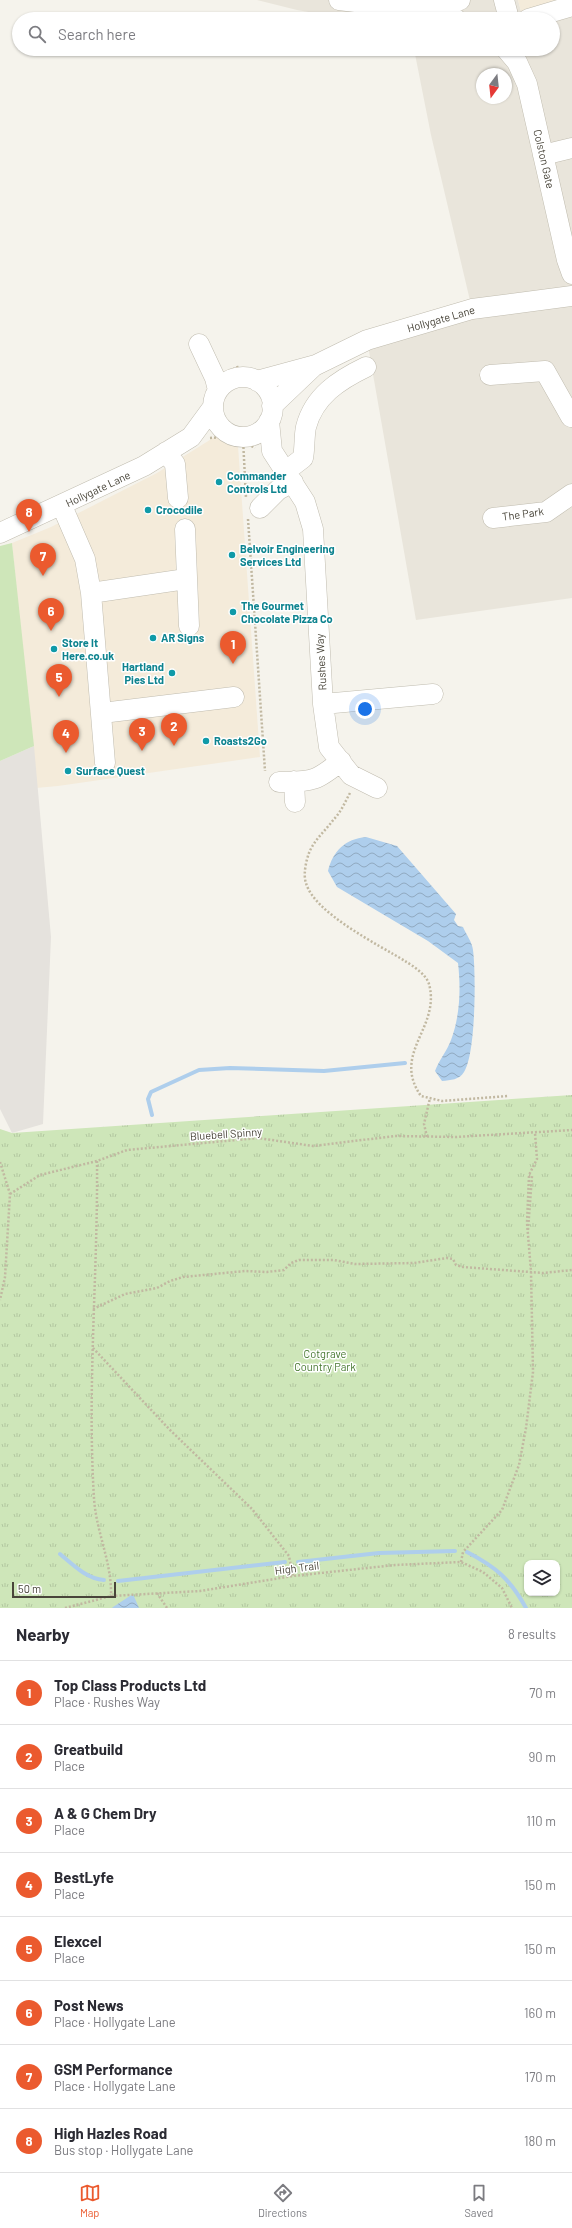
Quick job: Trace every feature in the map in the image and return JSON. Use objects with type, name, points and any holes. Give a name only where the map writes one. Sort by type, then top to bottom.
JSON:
[{"type":"street","points":[[339,0],[430,12]]},
{"type":"street","points":[[422,10],[460,0]]},
{"type":"street","points":[[504,0],[507,12]]},
{"type":"street","points":[[552,12],[572,6]]},
{"type":"street","name":"Colston Gate","points":[[514,56],[527,84],[567,260],[572,274]]},
{"type":"street","points":[[543,155],[572,148]]},
{"type":"street","name":"Hollygate Lane","points":[[0,533],[138,470],[191,437],[227,381],[248,379],[316,365],[367,340],[472,309],[572,296]]},
{"type":"street","points":[[203,350],[248,379],[268,391],[272,451],[239,438],[217,422],[216,399],[203,350]]},
{"type":"street","name":"Hollygate Lane","points":[[191,437],[239,438],[258,432],[270,414],[316,365]]},
{"type":"street","points":[[252,509],[278,490],[303,458],[306,428],[317,401],[338,382],[366,367]]},
{"type":"street","points":[[490,375],[545,371],[572,419]]},
{"type":"street","name":"Rushes Way","points":[[272,451],[306,502],[313,529],[323,704],[329,747],[351,775],[377,788]]},
{"type":"street","points":[[166,452],[175,464],[178,498]]},
{"type":"street","name":"The Park","points":[[493,518],[546,512],[572,494]]},
{"type":"street","points":[[62,506],[85,559],[91,593],[105,763]]},
{"type":"street","points":[[185,529],[189,626]]},
{"type":"street","points":[[91,593],[186,578]]},
{"type":"street","points":[[323,704],[433,694]]},
{"type":"street","points":[[102,713],[234,697]]},
{"type":"street","points":[[279,778],[311,781],[326,774],[341,761]]},
{"type":"street","points":[[279,778],[294,802]]},
{"type":"path","points":[[239,438],[252,509],[279,778]]},
{"type":"path","points":[[354,786],[336,818],[315,842],[309,853],[306,868],[306,883],[314,897],[333,917],[416,968],[429,982],[431,1006],[428,1021],[417,1041],[410,1073],[413,1084],[421,1096],[442,1101],[508,1096]]},
{"type":"path","points":[[427,1137],[424,1124],[430,1098]]},
{"type":"path","name":"Bluebell Spinny","points":[[10,1194],[40,1175],[97,1161],[127,1150],[258,1138],[313,1146],[395,1136],[456,1137],[572,1130]]},
{"type":"path","points":[[461,1562],[463,1552],[502,1510],[519,1465],[526,1428],[532,1372],[531,1271],[527,1232],[529,1175],[537,1159],[535,1133]]},
{"type":"path","points":[[97,1161],[97,1223],[93,1309],[94,1499],[98,1531],[111,1577],[111,1596]]},
{"type":"path","points":[[0,1162],[10,1194],[5,1277],[0,1300]]},
{"type":"path","points":[[93,1309],[125,1294],[157,1288],[170,1281],[183,1277],[245,1271],[267,1272],[284,1270],[299,1260],[334,1260],[355,1264],[414,1263],[447,1258],[453,1259],[456,1265],[463,1267],[543,1273],[572,1270]]},
{"type":"path","points":[[93,1347],[170,1430],[252,1510],[290,1556],[293,1576]]},
{"type":"path","name":"High Trail","points":[[65,1608],[111,1596],[200,1590],[293,1576],[395,1565],[461,1562],[483,1572],[502,1588],[512,1608]]},
{"type":"path","points":[[157,1593],[167,1608]]},
{"type":"shaded area","points":[[257,0],[518,0],[521,12],[309,12]]},
{"type":"shaded area","points":[[518,0],[572,0],[541,12],[521,12]]},
{"type":"shaded area","points":[[572,16],[572,598],[416,620],[367,340],[472,309],[431,135],[415,56],[560,56],[560,20]]},
{"type":"shaded area","points":[[229,428],[238,446],[260,757],[36,788],[12,543],[51,527],[157,473]]},
{"type":"shaded area","points":[[34,746],[51,937],[43,1124],[12,1133],[0,1109],[0,761]]},
{"type":"green space","points":[[12,543],[34,746],[0,761],[0,546]]},
{"type":"green space","name":"Cotgrave Country Park","points":[[572,1095],[572,1608],[0,1608],[0,1129],[12,1133]]},
{"type":"water","points":[[366,837],[397,846],[456,914],[454,920],[458,926],[463,927],[471,944],[474,961],[475,994],[473,1031],[468,1062],[460,1077],[442,1081],[435,1071],[449,1044],[456,1022],[459,992],[458,963],[428,941],[337,887],[328,871],[333,858],[341,847],[352,840]]},
{"type":"water","points":[[133,1594],[139,1608],[112,1608],[113,1607]]},
{"type":"waterway","points":[[152,1115],[148,1099],[151,1092],[199,1070],[230,1068],[324,1071],[405,1063]]},
{"type":"waterway","points":[[298,1562],[379,1553],[455,1551]]},
{"type":"waterway","points":[[467,1552],[486,1563],[508,1581],[526,1608]]},
{"type":"waterway","points":[[60,1554],[86,1574],[104,1580]]},
{"type":"waterway","points":[[118,1581],[285,1562]]},
{"type":"place","name":"Commander Controls Ltd","points":[[219,482]]},
{"type":"place","name":"Crocodile","points":[[148,510]]},
{"type":"place","name":"High Hazles Road","points":[[29,532]]},
{"type":"place","name":"Belvoir Engineering Services Ltd","points":[[232,555]]},
{"type":"place","name":"GSM Performance","points":[[43,576]]},
{"type":"place","name":"The Gourmet Chocolate Pizza Co","points":[[233,612]]},
{"type":"place","name":"Post News","points":[[51,631]]},
{"type":"place","name":"AR Signs","points":[[153,638]]},
{"type":"place","name":"Store It Here.co.uk","points":[[54,649]]},
{"type":"place","name":"Top Class Products Ltd","points":[[233,664]]},
{"type":"place","name":"Hartland Pies Ltd","points":[[172,673]]},
{"type":"place","name":"Elexcel","points":[[59,697]]},
{"type":"place","name":"Roasts2Go","points":[[206,741]]},
{"type":"place","name":"Greatbuild","points":[[174,746]]},
{"type":"place","name":"A & G Chem Dry","points":[[142,751]]},
{"type":"place","name":"BestLyfe","points":[[66,753]]},
{"type":"place","name":"Surface Quest","points":[[68,771]]}]
